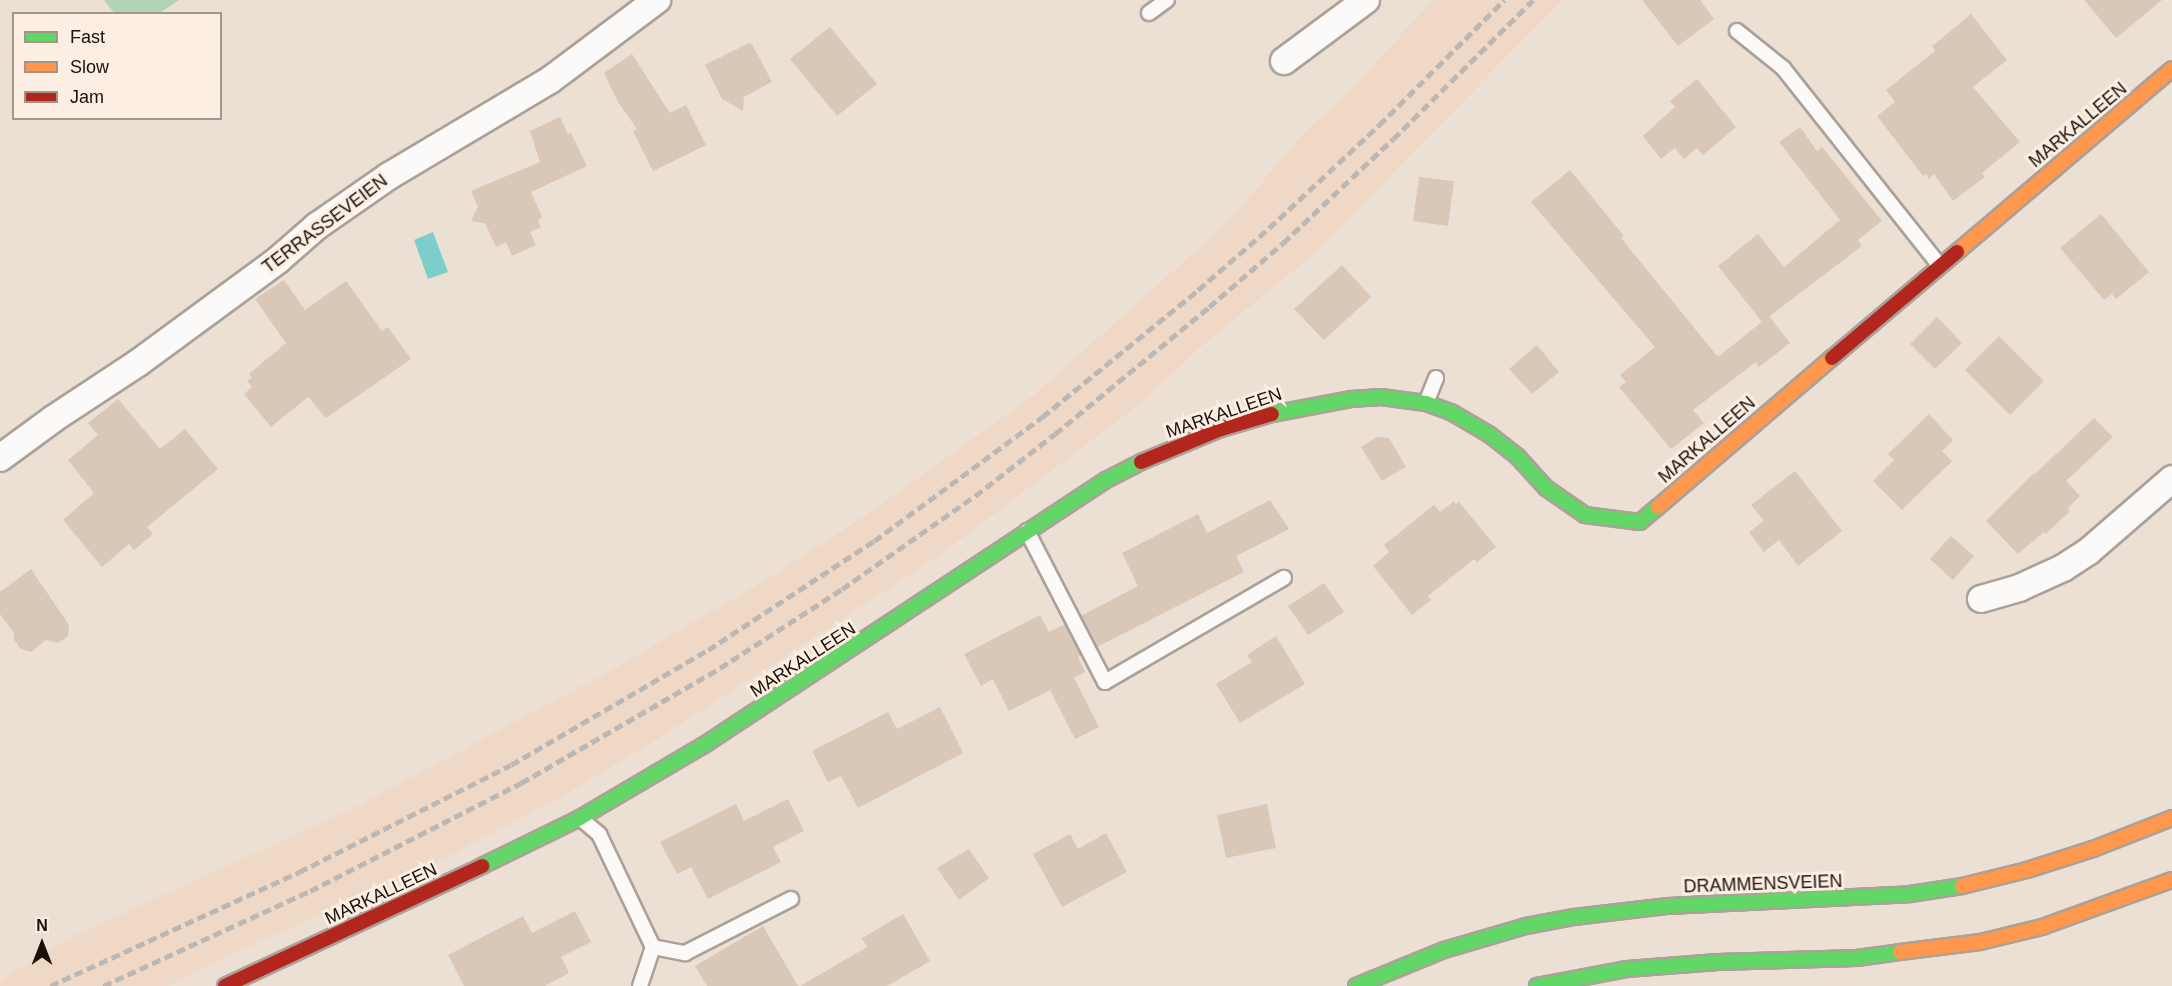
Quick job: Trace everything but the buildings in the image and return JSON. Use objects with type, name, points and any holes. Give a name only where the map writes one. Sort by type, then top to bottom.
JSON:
[{"type":"main road","name":"MARKALLEEN","points":[[225,986],[414,899],[580,818],[704,745],[800,684],[1106,480],[1144,460],[1230,426],[1290,409],[1351,399],[1381,398],[1426,403],[1451,412],[1490,435],[1517,456],[1546,488],[1585,515],[1640,522],[1939,265],[2172,69]]},
{"type":"main road","name":"DRAMMENSVEIEN","points":[[1356,986],[1444,950],[1526,926],[1574,916],[1668,906],[1854,898],[1966,885],[2027,870],[2092,849],[2172,818]]},
{"type":"main road","points":[[1537,986],[1627,969],[1718,962],[1857,958],[1980,942],[2042,927],[2172,880]]},
{"type":"street","name":"TERRASSEVEIEN","points":[[0,458],[52,419],[138,363],[278,260],[317,226],[389,176],[550,80],[657,0]]},
{"type":"street","points":[[1284,61],[1366,0]]},
{"type":"street","points":[[1981,599],[2019,588],[2063,568],[2089,550],[2172,479]]},
{"type":"lane","points":[[1149,13],[1167,0]]},
{"type":"lane","points":[[1737,31],[1783,68],[1939,265]]},
{"type":"lane","points":[[1426,403],[1436,378]]},
{"type":"lane","points":[[1027,531],[1105,682],[1284,578]]},
{"type":"lane","points":[[580,818],[599,834],[653,947],[640,986]]},
{"type":"lane","points":[[653,947],[685,953],[791,899]]},
{"type":"shaded area","points":[[1433,0],[1562,0],[1317,251],[1201,347],[1136,407],[940,555],[658,739],[560,798],[416,873],[256,943],[168,986],[0,986],[0,981],[67,939],[350,810],[612,670],[762,582],[866,515],[1031,397],[1197,250],[1240,208],[1301,136],[1351,89]]},
{"type":"green space","points":[[104,0],[179,0],[161,12],[113,12]]},
{"type":"water","points":[[433,232],[448,272],[428,279],[414,240]]},
{"type":"railway","points":[[50,986],[299,872],[511,765],[708,650],[874,541],[1042,417],[1198,290],[1269,228],[1379,125],[1504,0]]},
{"type":"railway","points":[[103,986],[310,891],[521,783],[720,668],[842,589],[975,496],[1055,434],[1209,307],[1283,243],[1393,139],[1533,0]]},
{"type":"traffic: fast","points":[[1272,414],[1351,399],[1381,397],[1426,403],[1451,412],[1490,435],[1517,456],[1546,488],[1585,515],[1640,522],[1658,507]]},
{"type":"traffic: fast","points":[[482,866],[580,818],[704,745],[1106,480],[1141,462]]},
{"type":"traffic: fast","points":[[1356,986],[1444,950],[1526,926],[1574,917],[1668,906],[1910,894],[1962,886]]},
{"type":"traffic: fast","points":[[1537,986],[1627,969],[1718,962],[1857,958],[1900,952]]},
{"type":"traffic: slow","points":[[1957,252],[2172,69]]},
{"type":"traffic: slow","points":[[1658,507],[1832,358]]},
{"type":"traffic: slow","points":[[1962,886],[2027,870],[2093,849],[2172,818]]},
{"type":"traffic: slow","points":[[1900,952],[1980,942],[2042,927],[2172,880]]},
{"type":"traffic: jam","points":[[1832,358],[1957,252]]},
{"type":"traffic: jam","points":[[1141,462],[1221,429],[1272,414]]},
{"type":"traffic: jam","points":[[225,986],[482,866]]}]
